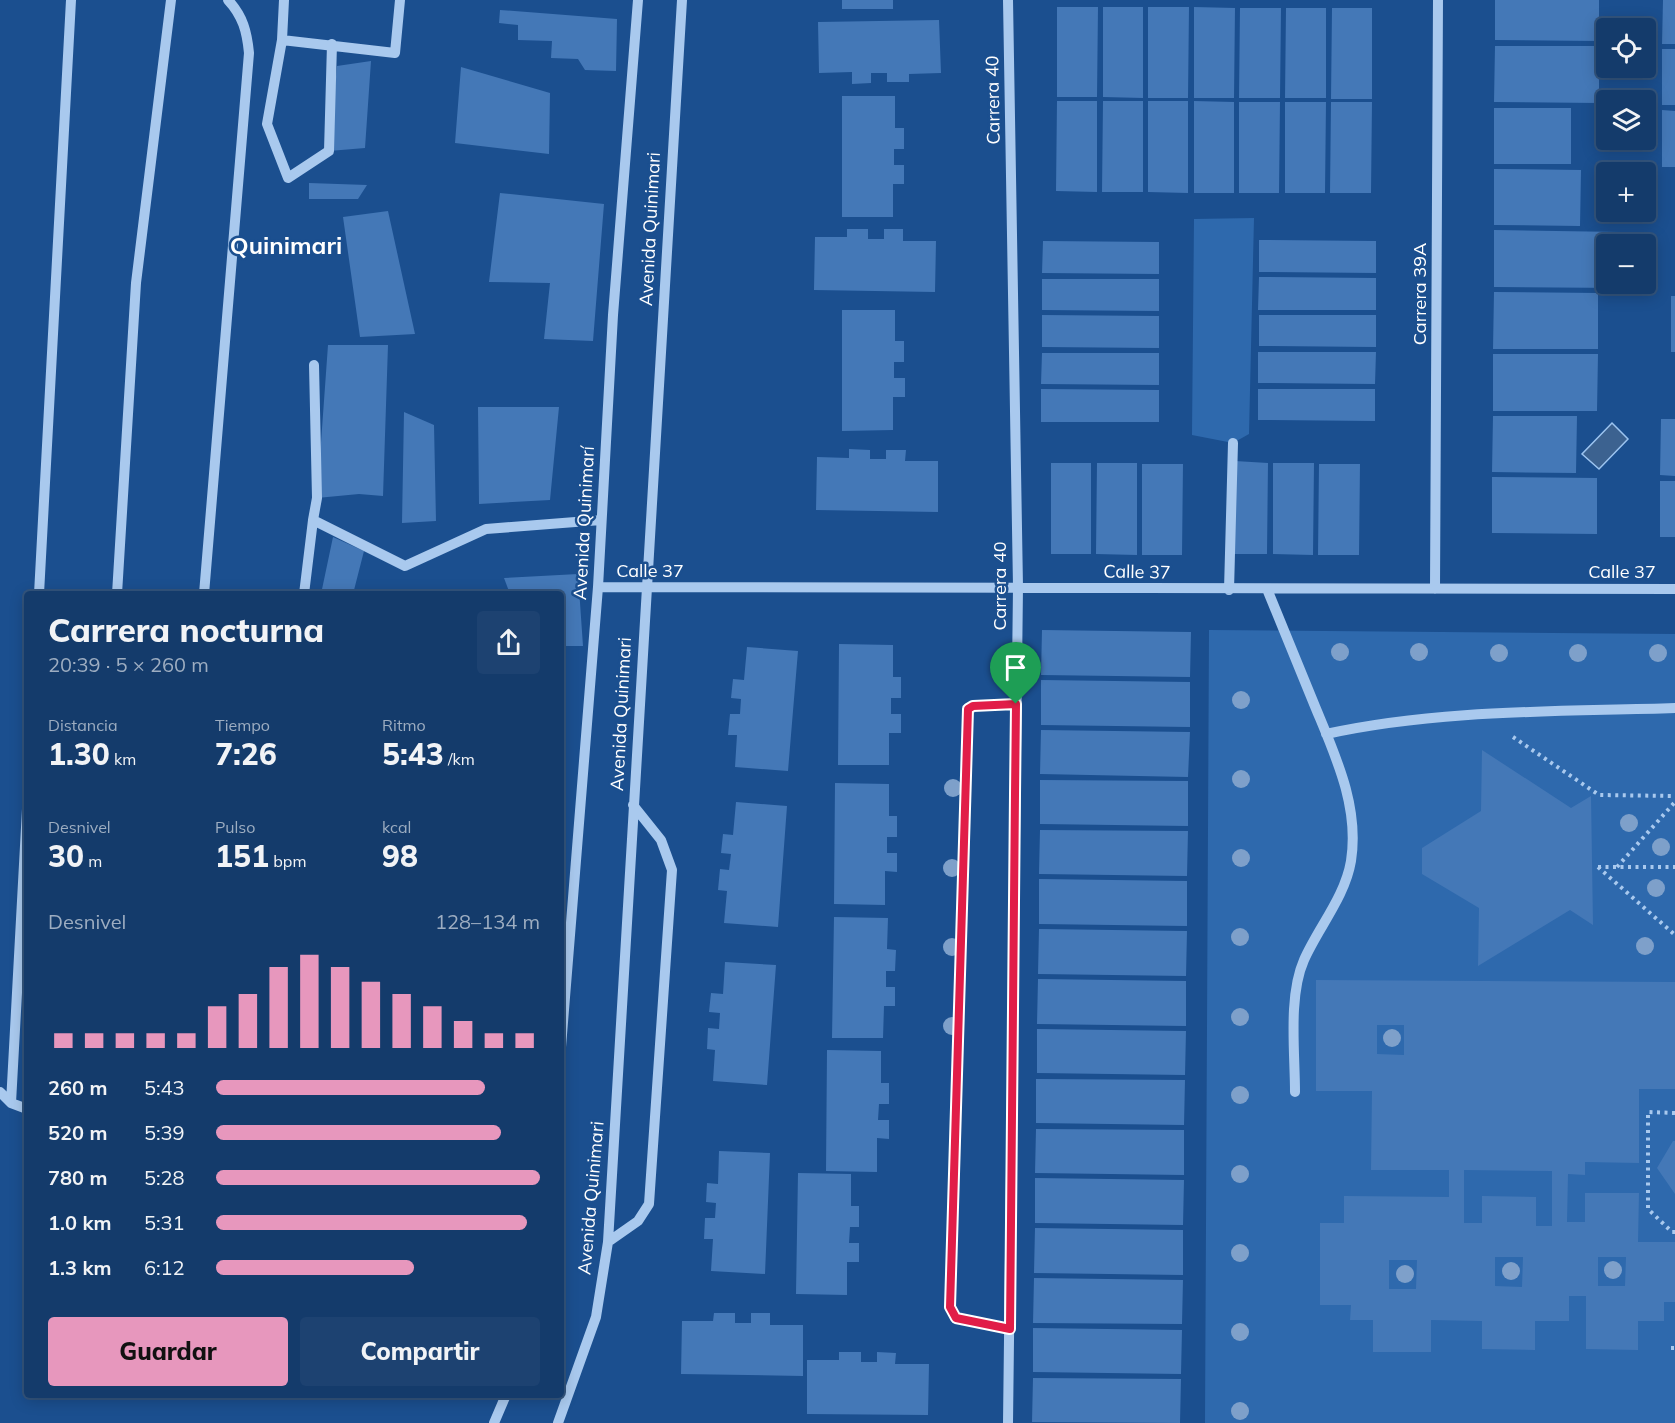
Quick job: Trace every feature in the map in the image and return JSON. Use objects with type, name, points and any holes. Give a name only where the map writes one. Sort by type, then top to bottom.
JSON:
[{"type":"street","points":[[39,591],[71,0]]},
{"type":"street","points":[[117,591],[136,283],[171,0]]},
{"type":"street","points":[[204,591],[249,53],[247,30],[236,9],[228,0]]},
{"type":"street","points":[[284,0],[282,40],[267,124],[288,178],[329,151],[332,44]]},
{"type":"street","points":[[282,40],[395,53],[400,0]]},
{"type":"street","name":"Avenida Quinimarí","points":[[564,968],[598,587],[613,315],[638,0]]},
{"type":"street","name":"Avenida Quinimari","points":[[558,1423],[596,1317],[608,1242],[645,587],[682,0]]},
{"type":"street","name":"Carrera 40","points":[[1008,0],[1018,587],[1008,1423]]},
{"type":"street","name":"Carrera 39A","points":[[1435,589],[1438,0]]},
{"type":"street","points":[[304,591],[317,498],[315,365]]},
{"type":"street","points":[[1228,590],[1233,443]]},
{"type":"street","points":[[313,520],[405,566],[486,529],[601,520]]},
{"type":"street","name":"Calle 37","points":[[598,587],[1018,587],[1228,590],[1675,589]]},
{"type":"street","points":[[1268,589],[1326,734],[1351,809],[1350,863],[1341,888],[1298,976],[1296,1092]]},
{"type":"street","points":[[1010,1329],[956,1318],[950,1307],[968,709],[973,706],[1016,704]]},
{"type":"street","points":[[1326,734],[1374,723],[1431,718],[1675,708]]},
{"type":"street","points":[[608,1242],[638,1221],[649,1204],[672,870],[661,840],[633,805]]},
{"type":"street","points":[[11,1103],[24,864]]},
{"type":"street","points":[[0,1092],[11,1103],[24,1108]]},
{"type":"street","points":[[494,1423],[505,1398]]},
{"type":"path","points":[[1507,733],[1599,795],[1675,796]]},
{"type":"path","points":[[1617,867],[1675,802]]},
{"type":"path","points":[[1675,867],[1598,867],[1675,935]]},
{"type":"path","points":[[1675,1113],[1648,1112],[1648,1209],[1672,1232],[1675,1232]]},
{"type":"shaded area","points":[[1254,218],[1249,434],[1233,443],[1192,435],[1194,219]]},
{"type":"shaded area","points":[[1612,423],[1628,439],[1599,469],[1582,454]]},
{"type":"shaded area","points":[[1209,630],[1675,634],[1675,1423],[1205,1423]]},
{"type":"building","points":[[842,0],[893,0],[893,9],[842,9]]},
{"type":"building","points":[[1495,0],[1599,0],[1596,41],[1495,40]]},
{"type":"building","points":[[1663,0],[1675,0],[1675,44],[1662,44]]},
{"type":"building","points":[[1057,7],[1098,7],[1097,97],[1057,97]]},
{"type":"building","points":[[1103,7],[1143,7],[1143,98],[1103,97]]},
{"type":"building","points":[[1148,7],[1189,7],[1188,98],[1148,98]]},
{"type":"building","points":[[1194,7],[1235,8],[1234,98],[1194,98]]},
{"type":"building","points":[[1240,8],[1281,8],[1280,98],[1239,98]]},
{"type":"building","points":[[1286,8],[1326,8],[1326,98],[1285,98]]},
{"type":"building","points":[[1332,8],[1372,8],[1372,99],[1331,99]]},
{"type":"building","points":[[500,10],[617,19],[616,71],[585,70],[578,59],[551,58],[552,41],[518,40],[518,25],[499,23]]},
{"type":"building","points":[[939,20],[941,73],[909,74],[909,82],[887,82],[887,73],[871,73],[871,83],[852,84],[852,72],[819,73],[818,22]]},
{"type":"building","points":[[1495,46],[1596,46],[1596,78],[1599,78],[1599,90],[1596,90],[1596,103],[1494,102]]},
{"type":"building","points":[[1662,49],[1675,49],[1675,105],[1662,105]]},
{"type":"building","points":[[371,61],[365,148],[329,151],[337,66]]},
{"type":"building","points":[[461,67],[550,93],[549,154],[455,143]]},
{"type":"building","points":[[842,96],[895,96],[895,128],[904,128],[904,149],[894,149],[894,165],[904,165],[904,184],[893,184],[893,217],[842,217]]},
{"type":"building","points":[[1057,101],[1097,101],[1097,192],[1056,191]]},
{"type":"building","points":[[1103,101],[1143,101],[1143,192],[1102,192]]},
{"type":"building","points":[[1148,101],[1188,101],[1188,193],[1148,192]]},
{"type":"building","points":[[1194,101],[1234,102],[1234,193],[1194,193]]},
{"type":"building","points":[[1239,102],[1280,102],[1279,193],[1239,193]]},
{"type":"building","points":[[1285,102],[1326,102],[1325,193],[1285,193]]},
{"type":"building","points":[[1331,102],[1372,102],[1371,193],[1330,193]]},
{"type":"building","points":[[1494,108],[1571,108],[1571,164],[1494,164]]},
{"type":"building","points":[[1662,110],[1675,111],[1675,167],[1662,167]]},
{"type":"building","points":[[1494,169],[1581,170],[1580,226],[1494,225]]},
{"type":"building","points":[[309,183],[367,185],[358,199],[309,199]]},
{"type":"building","points":[[500,193],[604,204],[593,341],[544,339],[550,283],[489,282]]},
{"type":"building","points":[[388,211],[415,334],[360,337],[343,217]]},
{"type":"building","points":[[847,229],[868,229],[868,239],[884,239],[884,229],[903,229],[903,241],[936,241],[935,292],[814,290],[815,237],[847,237]]},
{"type":"building","points":[[1494,230],[1621,232],[1621,234],[1596,234],[1596,288],[1494,287]]},
{"type":"building","points":[[1259,240],[1376,241],[1376,273],[1259,272]]},
{"type":"building","points":[[1043,241],[1159,242],[1159,274],[1042,273]]},
{"type":"building","points":[[1259,277],[1376,278],[1376,310],[1258,310]]},
{"type":"building","points":[[1042,279],[1159,279],[1159,311],[1042,310]]},
{"type":"building","points":[[1494,292],[1598,294],[1598,349],[1493,349]]},
{"type":"building","points":[[1671,296],[1675,296],[1675,352],[1671,352]]},
{"type":"building","points":[[842,310],[895,310],[895,341],[904,341],[904,362],[894,362],[894,378],[905,378],[905,397],[893,397],[893,430],[842,431]]},
{"type":"building","points":[[1042,315],[1159,316],[1159,348],[1042,347]]},
{"type":"building","points":[[1259,315],[1376,315],[1376,347],[1259,346]]},
{"type":"building","points":[[328,345],[388,345],[383,496],[359,494],[317,498]]},
{"type":"building","points":[[1258,352],[1376,352],[1375,384],[1258,383]]},
{"type":"building","points":[[1042,353],[1159,353],[1159,385],[1041,384]]},
{"type":"building","points":[[1493,354],[1598,354],[1597,411],[1493,411]]},
{"type":"building","points":[[1041,389],[1159,390],[1159,422],[1041,422]]},
{"type":"building","points":[[1258,389],[1375,389],[1375,421],[1258,420]]},
{"type":"building","points":[[478,407],[559,407],[550,500],[479,504]]},
{"type":"building","points":[[404,412],[434,425],[436,521],[402,523]]},
{"type":"building","points":[[1493,416],[1577,416],[1576,473],[1492,472]]},
{"type":"building","points":[[1661,419],[1675,419],[1675,476],[1660,475]]},
{"type":"building","points":[[849,449],[870,450],[870,459],[886,459],[886,450],[906,450],[905,461],[938,461],[938,512],[816,510],[817,457],[849,458]]},
{"type":"building","points":[[1235,461],[1268,463],[1267,554],[1233,554]]},
{"type":"building","points":[[1051,463],[1091,463],[1091,554],[1051,554]]},
{"type":"building","points":[[1097,463],[1137,463],[1137,555],[1096,554]]},
{"type":"building","points":[[1273,463],[1314,463],[1313,555],[1273,554]]},
{"type":"building","points":[[1142,464],[1183,464],[1182,555],[1142,555]]},
{"type":"building","points":[[1319,464],[1360,464],[1359,555],[1318,555]]},
{"type":"building","points":[[1492,477],[1597,478],[1597,534],[1492,533]]},
{"type":"building","points":[[1660,481],[1675,481],[1675,537],[1660,537]]},
{"type":"building","points":[[333,537],[364,551],[354,591],[322,591]]},
{"type":"building","points":[[578,574],[583,646],[564,646],[564,591],[509,591],[504,578]]},
{"type":"building","points":[[1042,630],[1191,632],[1190,677],[1041,675]]},
{"type":"building","points":[[839,644],[893,645],[893,677],[901,677],[901,698],[891,698],[891,714],[901,714],[901,733],[889,733],[889,765],[838,765]]},
{"type":"building","points":[[747,647],[798,651],[788,771],[735,767],[737,735],[728,735],[730,714],[740,714],[741,699],[731,698],[733,679],[744,680]]},
{"type":"building","points":[[1041,680],[1190,682],[1190,727],[1041,725]]},
{"type":"building","points":[[1041,730],[1190,732],[1188,777],[1040,774]]},
{"type":"building","points":[[1482,750],[1571,808],[1591,796],[1593,925],[1570,910],[1478,966],[1479,908],[1422,874],[1422,848],[1481,811]]},
{"type":"building","points":[[1040,780],[1188,781],[1188,826],[1040,824]]},
{"type":"building","points":[[835,783],[889,784],[889,816],[897,816],[897,837],[887,837],[887,853],[897,853],[897,872],[885,871],[885,905],[834,904]]},
{"type":"building","points":[[736,802],[787,806],[778,927],[724,923],[727,891],[718,890],[720,869],[729,870],[731,854],[721,853],[723,834],[733,835]]},
{"type":"building","points":[[1040,830],[1188,831],[1187,876],[1039,874]]},
{"type":"building","points":[[1039,879],[1187,881],[1187,926],[1039,924]]},
{"type":"building","points":[[834,917],[888,918],[887,949],[896,950],[895,971],[886,971],[886,987],[895,987],[895,1006],[884,1006],[883,1038],[832,1038]]},
{"type":"building","points":[[1039,929],[1187,931],[1186,976],[1038,974]]},
{"type":"building","points":[[725,962],[776,965],[767,1085],[713,1081],[715,1050],[707,1049],[708,1028],[719,1029],[720,1013],[709,1012],[711,993],[723,994]]},
{"type":"building","points":[[1038,979],[1186,981],[1186,1026],[1037,1024]]},
{"type":"building","points":[[1316,980],[1675,982],[1675,1089],[1639,1089],[1639,1163],[1585,1162],[1585,1175],[1568,1174],[1567,1222],[1585,1222],[1585,1193],[1639,1193],[1638,1242],[1675,1242],[1675,1302],[1664,1302],[1664,1321],[1638,1321],[1638,1350],[1586,1349],[1586,1296],[1569,1296],[1569,1321],[1535,1321],[1535,1350],[1482,1349],[1482,1321],[1431,1320],[1431,1352],[1373,1352],[1373,1320],[1350,1320],[1351,1305],[1320,1305],[1320,1223],[1344,1223],[1344,1196],[1449,1197],[1449,1170],[1371,1170],[1372,1091],[1316,1091]],"holes":[[[1377,1025],[1404,1025],[1404,1055],[1377,1054]],[[1464,1170],[1552,1171],[1552,1226],[1536,1226],[1536,1197],[1482,1196],[1482,1223],[1464,1223]],[[1495,1257],[1523,1257],[1522,1287],[1495,1286]],[[1598,1257],[1626,1257],[1625,1286],[1598,1286]],[[1389,1260],[1417,1260],[1416,1289],[1389,1289]]]},
{"type":"building","points":[[1037,1029],[1186,1031],[1185,1075],[1037,1073]]},
{"type":"building","points":[[827,1050],[881,1051],[881,1083],[889,1083],[889,1104],[879,1104],[878,1120],[889,1120],[889,1139],[877,1138],[877,1172],[826,1171]]},
{"type":"building","points":[[1036,1079],[1185,1080],[1184,1125],[1036,1123]]},
{"type":"building","points":[[1036,1129],[1184,1130],[1184,1175],[1035,1173]]},
{"type":"building","points":[[1675,1141],[1675,1194],[1657,1168]]},
{"type":"building","points":[[719,1151],[770,1153],[765,1274],[711,1271],[713,1239],[704,1239],[705,1218],[715,1218],[716,1203],[706,1202],[707,1183],[718,1184]]},
{"type":"building","points":[[798,1173],[851,1174],[851,1206],[859,1206],[859,1227],[850,1227],[849,1243],[859,1243],[859,1262],[847,1262],[847,1295],[796,1294]]},
{"type":"building","points":[[1035,1178],[1184,1180],[1183,1225],[1035,1223]]},
{"type":"building","points":[[1035,1228],[1183,1230],[1183,1275],[1034,1273]]},
{"type":"building","points":[[1034,1278],[1183,1280],[1182,1324],[1033,1323]]},
{"type":"building","points":[[714,1313],[735,1313],[735,1323],[751,1323],[751,1313],[770,1313],[770,1325],[803,1325],[803,1376],[681,1374],[682,1321],[713,1321]]},
{"type":"building","points":[[1033,1328],[1182,1330],[1181,1374],[1033,1372]]},
{"type":"building","points":[[839,1352],[861,1352],[861,1362],[877,1362],[877,1352],[896,1353],[895,1364],[929,1364],[928,1415],[807,1414],[807,1360],[839,1360]]},
{"type":"building","points":[[1033,1378],[1181,1379],[1180,1423],[1032,1422]]},
{"type":"district","name":"Quinimari","points":[[286,246]]},
{"type":"route","points":[[1016,704],[1010,1329],[956,1318],[951,1313],[950,1307],[968,709],[973,706],[1016,704]]}]
